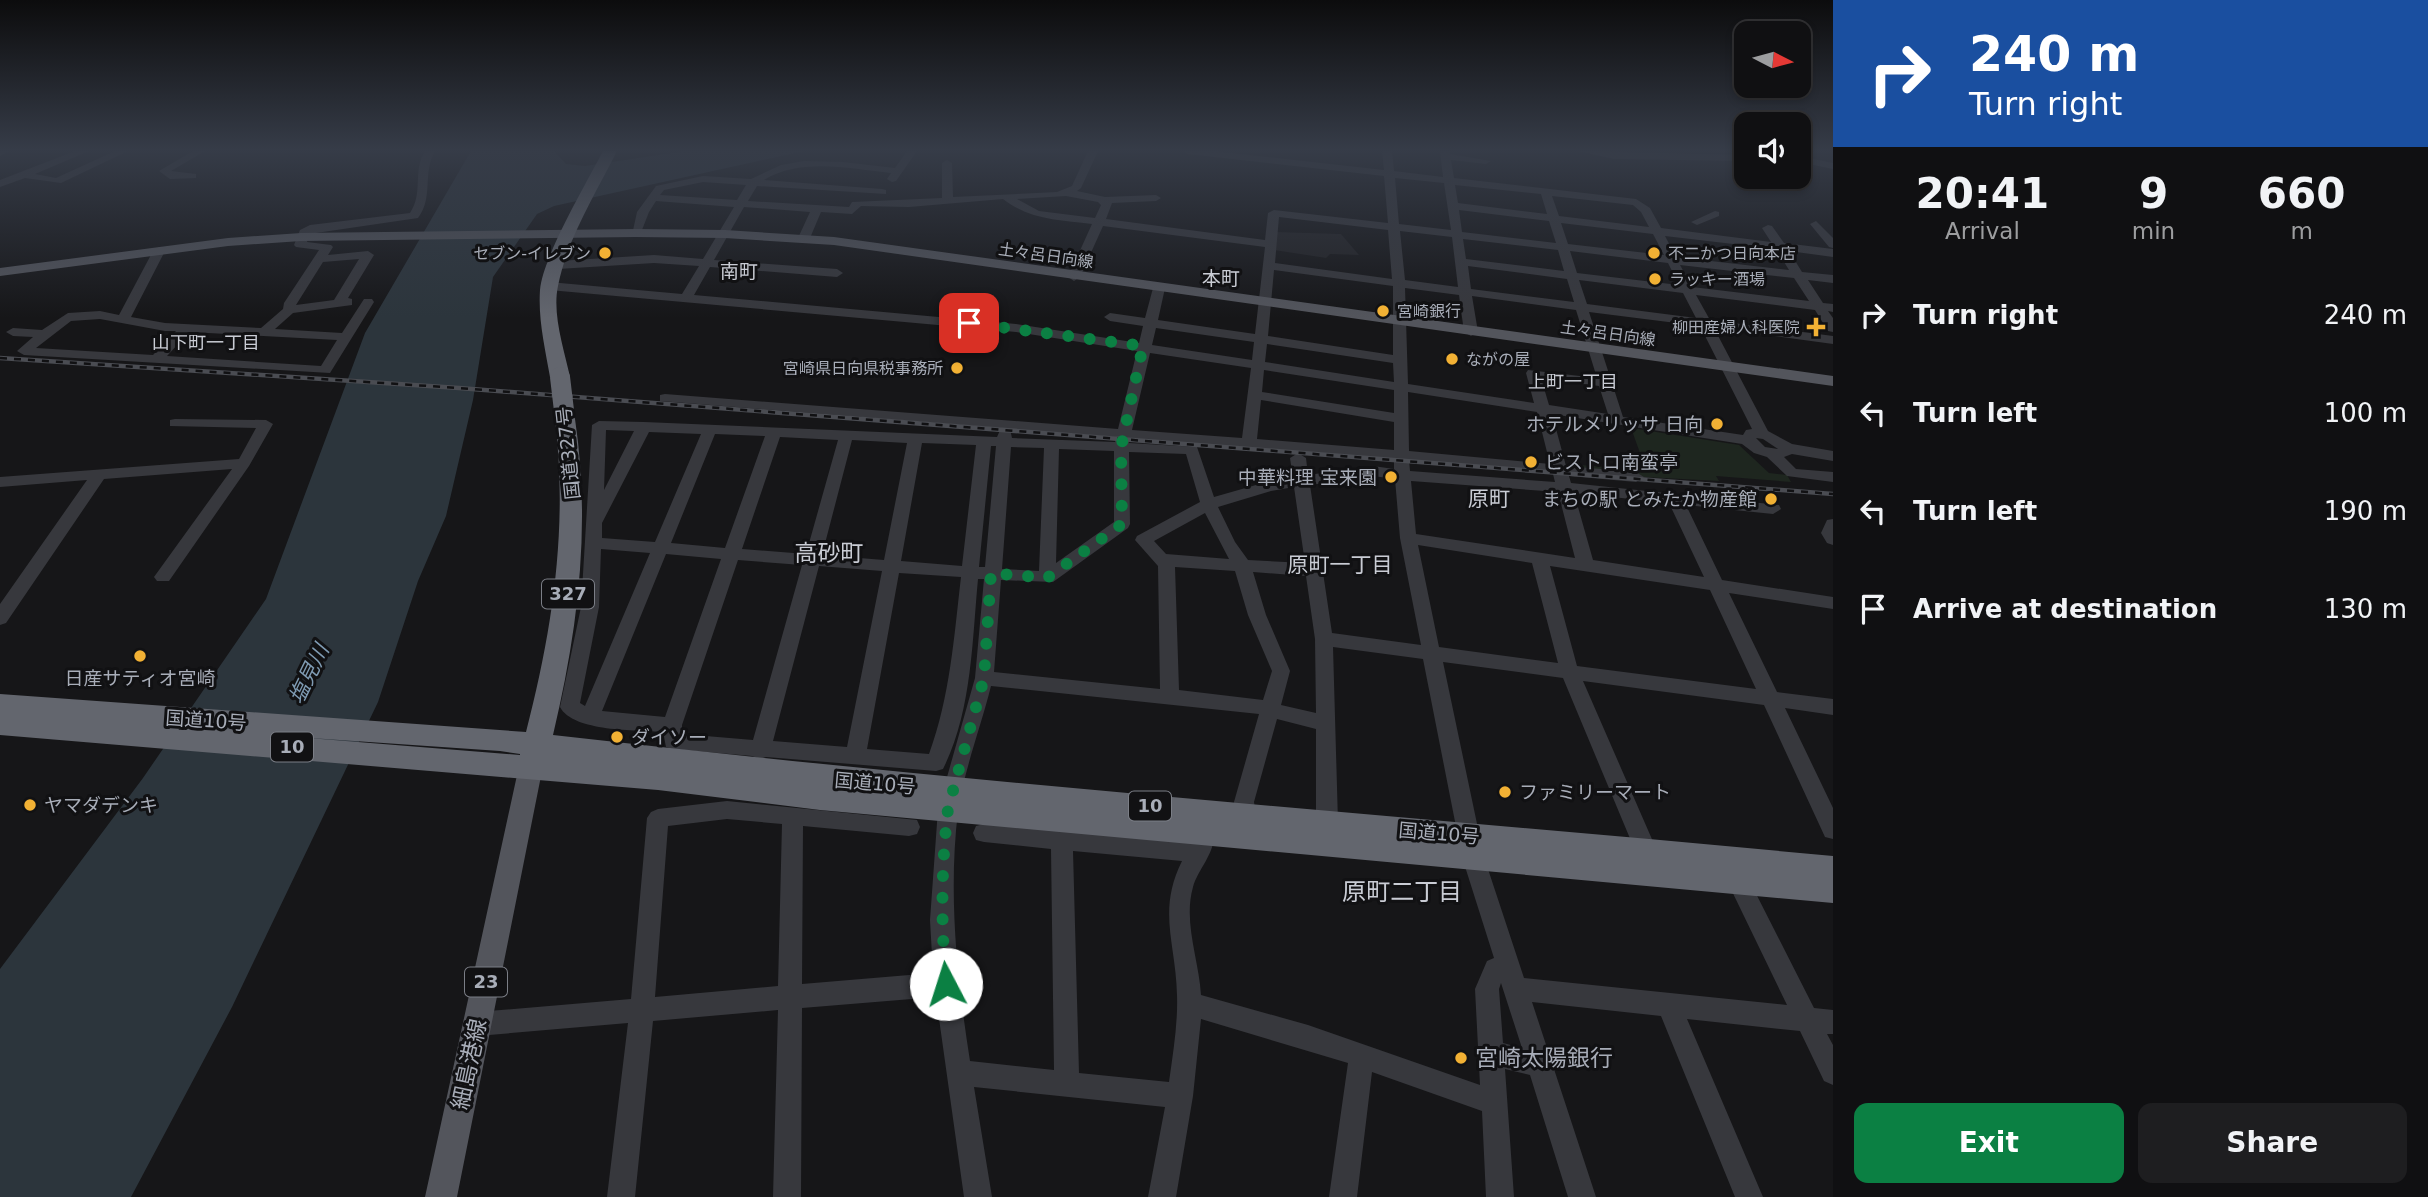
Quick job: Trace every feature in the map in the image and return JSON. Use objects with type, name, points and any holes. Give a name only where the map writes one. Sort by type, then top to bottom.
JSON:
[{"type":"highway","name":"国道327号","points":[[534,756],[568,597],[573,509],[571,453],[548,311],[549,286],[558,265],[563,233],[579,207]]},
{"type":"highway","name":"国道10号","points":[[0,705],[134,725]]},
{"type":"highway","name":"国道10号","points":[[0,724],[134,725],[831,779],[1201,841],[1471,846],[1647,853],[1833,870]]},
{"type":"highway","name":"国道10号","points":[[950,799],[1245,814],[1327,822],[1471,846],[1738,881],[1833,889]]},
{"type":"main road","name":"土々呂日向線","points":[[0,272],[159,251],[301,237],[636,233],[804,238],[1833,381]]},
{"type":"main road","name":"細島港線","points":[[441,1197],[534,756]]},
{"type":"street","points":[[289,310],[290,303],[327,247],[300,245],[301,237],[310,228],[414,216],[419,207]]},
{"type":"street","points":[[636,233],[647,207]]},
{"type":"street","points":[[687,296],[741,207]]},
{"type":"street","points":[[777,207],[852,211],[854,207]]},
{"type":"street","points":[[1022,207],[1029,212],[1271,244]]},
{"type":"street","points":[[1074,277],[1103,207]]},
{"type":"street","points":[[1391,207],[1401,322],[1401,464],[1408,538],[1430,653],[1471,846],[1582,1197]]},
{"type":"street","points":[[1452,207],[1471,332]]},
{"type":"street","points":[[1459,207],[1833,253]]},
{"type":"street","points":[[1550,207],[1617,421]]},
{"type":"street","points":[[1642,207],[1673,260],[1762,433]]},
{"type":"street","points":[[804,238],[817,209]]},
{"type":"street","points":[[1249,443],[1274,213],[1833,279]]},
{"type":"street","points":[[1697,222],[1715,214]]},
{"type":"street","points":[[1816,224],[1833,245]]},
{"type":"street","points":[[1768,228],[1799,275],[1826,307],[1833,328]]},
{"type":"street","points":[[124,318],[159,251]]},
{"type":"street","points":[[319,259],[368,255],[340,302]]},
{"type":"street","points":[[558,265],[654,259],[838,273]]},
{"type":"street","points":[[1461,262],[1826,307]]},
{"type":"street","points":[[1269,266],[1833,340]]},
{"type":"street","points":[[549,286],[687,296],[1016,328],[1746,440],[1759,450],[1833,456]]},
{"type":"street","points":[[1122,524],[1122,440],[1159,288]]},
{"type":"street","points":[[266,330],[289,310],[340,302],[368,302],[348,337],[325,370],[24,351],[68,317],[100,315],[165,327],[266,330],[348,337]]},
{"type":"street","points":[[1110,317],[1401,360]]},
{"type":"street","points":[[157,359],[187,327]]},
{"type":"street","points":[[13,332],[45,334]]},
{"type":"street","points":[[1586,566],[1557,469],[1533,373],[1605,383]]},
{"type":"street","points":[[1255,395],[1401,419]]},
{"type":"street","points":[[664,398],[1004,433],[1122,440],[1249,443],[1401,464],[1557,469],[1636,477]]},
{"type":"street","points":[[163,576],[244,463],[266,424],[175,423]]},
{"type":"street","points":[[672,725],[590,718],[570,707],[590,607],[599,425],[984,440],[1004,433],[1052,444],[1122,440],[1192,450],[1356,462],[1373,471]]},
{"type":"street","points":[[592,535],[644,426]]},
{"type":"street","points":[[590,718],[710,429]]},
{"type":"street","points":[[774,432],[672,725],[673,741],[760,751],[936,763],[954,706],[984,440]]},
{"type":"street","points":[[760,751],[847,433]]},
{"type":"street","points":[[978,1197],[946,984],[941,920],[950,799],[984,678],[1004,433]]},
{"type":"street","points":[[1746,440],[1751,433],[1762,433],[1778,439],[1779,451],[1791,473],[1833,477]]},
{"type":"street","points":[[855,758],[916,437]]},
{"type":"street","points":[[1047,578],[1052,444]]},
{"type":"street","points":[[1192,450],[1210,504],[1228,544],[1242,564],[1257,615],[1281,671],[1244,802],[1245,814]]},
{"type":"street","points":[[1298,458],[1324,639],[1327,822]]},
{"type":"street","points":[[0,482],[244,463]]},
{"type":"street","points":[[1143,540],[1210,504],[1301,479],[1373,471],[1401,464],[1424,478],[1562,487],[1773,509]]},
{"type":"street","points":[[0,618],[99,474]]},
{"type":"street","points":[[1675,499],[1833,830]]},
{"type":"street","points":[[1122,524],[1163,560],[1170,698]]},
{"type":"street","points":[[592,535],[659,548],[1047,578],[1122,524]]},
{"type":"street","points":[[1833,524],[1829,533],[1833,539]]},
{"type":"street","points":[[1408,538],[1833,603]]},
{"type":"street","points":[[1163,560],[1313,570]]},
{"type":"street","points":[[1540,560],[1569,670],[1647,853]]},
{"type":"street","points":[[1324,639],[1833,707]]},
{"type":"street","points":[[984,678],[1269,709],[1326,724]]},
{"type":"street","points":[[621,1197],[642,1012],[658,818],[727,810],[909,827]]},
{"type":"street","points":[[787,1197],[793,815]]},
{"type":"street","points":[[984,833],[1062,839],[1201,841],[1185,875],[1180,894],[1178,919],[1190,1004],[1180,1096],[1162,1197]]},
{"type":"street","points":[[1062,839],[1067,1084]]},
{"type":"street","points":[[1738,881],[1833,1072]]},
{"type":"street","points":[[1500,1197],[1487,989],[1490,975],[1495,969],[1509,965]]},
{"type":"street","points":[[477,1024],[946,984]]},
{"type":"street","points":[[1517,989],[1833,1022]]},
{"type":"street","points":[[1190,1004],[1308,1037],[1361,1058],[1493,1102]]},
{"type":"street","points":[[1670,1005],[1749,1197]]},
{"type":"street","points":[[1490,1053],[1541,1065]]},
{"type":"street","points":[[1343,1197],[1361,1058]]},
{"type":"street","points":[[959,1073],[1180,1096]]},
{"type":"shaded area","points":[[1276,232],[1341,234],[1359,255],[1330,254],[1326,258],[1274,250]]},
{"type":"shaded area","points":[[1631,428],[1739,445],[1769,473],[1787,475],[1791,482],[1716,476],[1719,481],[1644,477],[1571,468],[1568,464],[1617,468],[1616,459],[1644,464]]},
{"type":"water","name":"塩見川","points":[[438,207],[552,207],[537,214],[493,277],[473,400],[446,516],[418,581],[378,702],[232,1007],[131,1197],[0,1197],[0,969],[143,778],[266,599],[365,333]]},
{"type":"railway","points":[[0,358],[459,388],[1833,494]]},
{"type":"place","name":"セブン-イレブン","points":[[605,253]]},
{"type":"place","name":"不二かつ日向本店","points":[[1654,253]]},
{"type":"place","name":"ラッキー酒場","points":[[1655,279]]},
{"type":"place","name":"宮崎銀行","points":[[1383,311]]},
{"type":"place","name":"柳田産婦人科医院","points":[[1816,327]]},
{"type":"place","name":"ながの屋","points":[[1452,359]]},
{"type":"place","name":"宮崎県日向県税事務所","points":[[957,368]]},
{"type":"place","name":"ホテルメリッサ 日向","points":[[1717,424]]},
{"type":"place","name":"ビストロ南蛮亭","points":[[1531,462]]},
{"type":"place","name":"中華料理 宝来園","points":[[1391,477]]},
{"type":"place","name":"まちの駅 とみたか物産館","points":[[1771,499]]},
{"type":"place","name":"日産サティオ宮崎","points":[[140,656]]},
{"type":"place","name":"ダイソー","points":[[617,737]]},
{"type":"place","name":"ファミリーマート","points":[[1505,792]]},
{"type":"place","name":"ヤマダデンキ","points":[[30,805]]},
{"type":"place","name":"宮崎太陽銀行","points":[[1461,1058]]},
{"type":"district","name":"南町","points":[[739,271]]},
{"type":"district","name":"本町","points":[[1221,278]]},
{"type":"district","name":"山下町一丁目","points":[[206,343]]},
{"type":"district","name":"上町一丁目","points":[[1573,382]]},
{"type":"district","name":"原町","points":[[1489,499]]},
{"type":"district","name":"高砂町","points":[[829,553]]},
{"type":"district","name":"原町一丁目","points":[[1340,565]]},
{"type":"district","name":"原町二丁目","points":[[1402,892]]},
{"type":"route","points":[[946,984],[941,920],[948,809],[984,678],[991,573],[1047,578],[1122,524],[1121,447],[1143,346],[969,323]]}]
